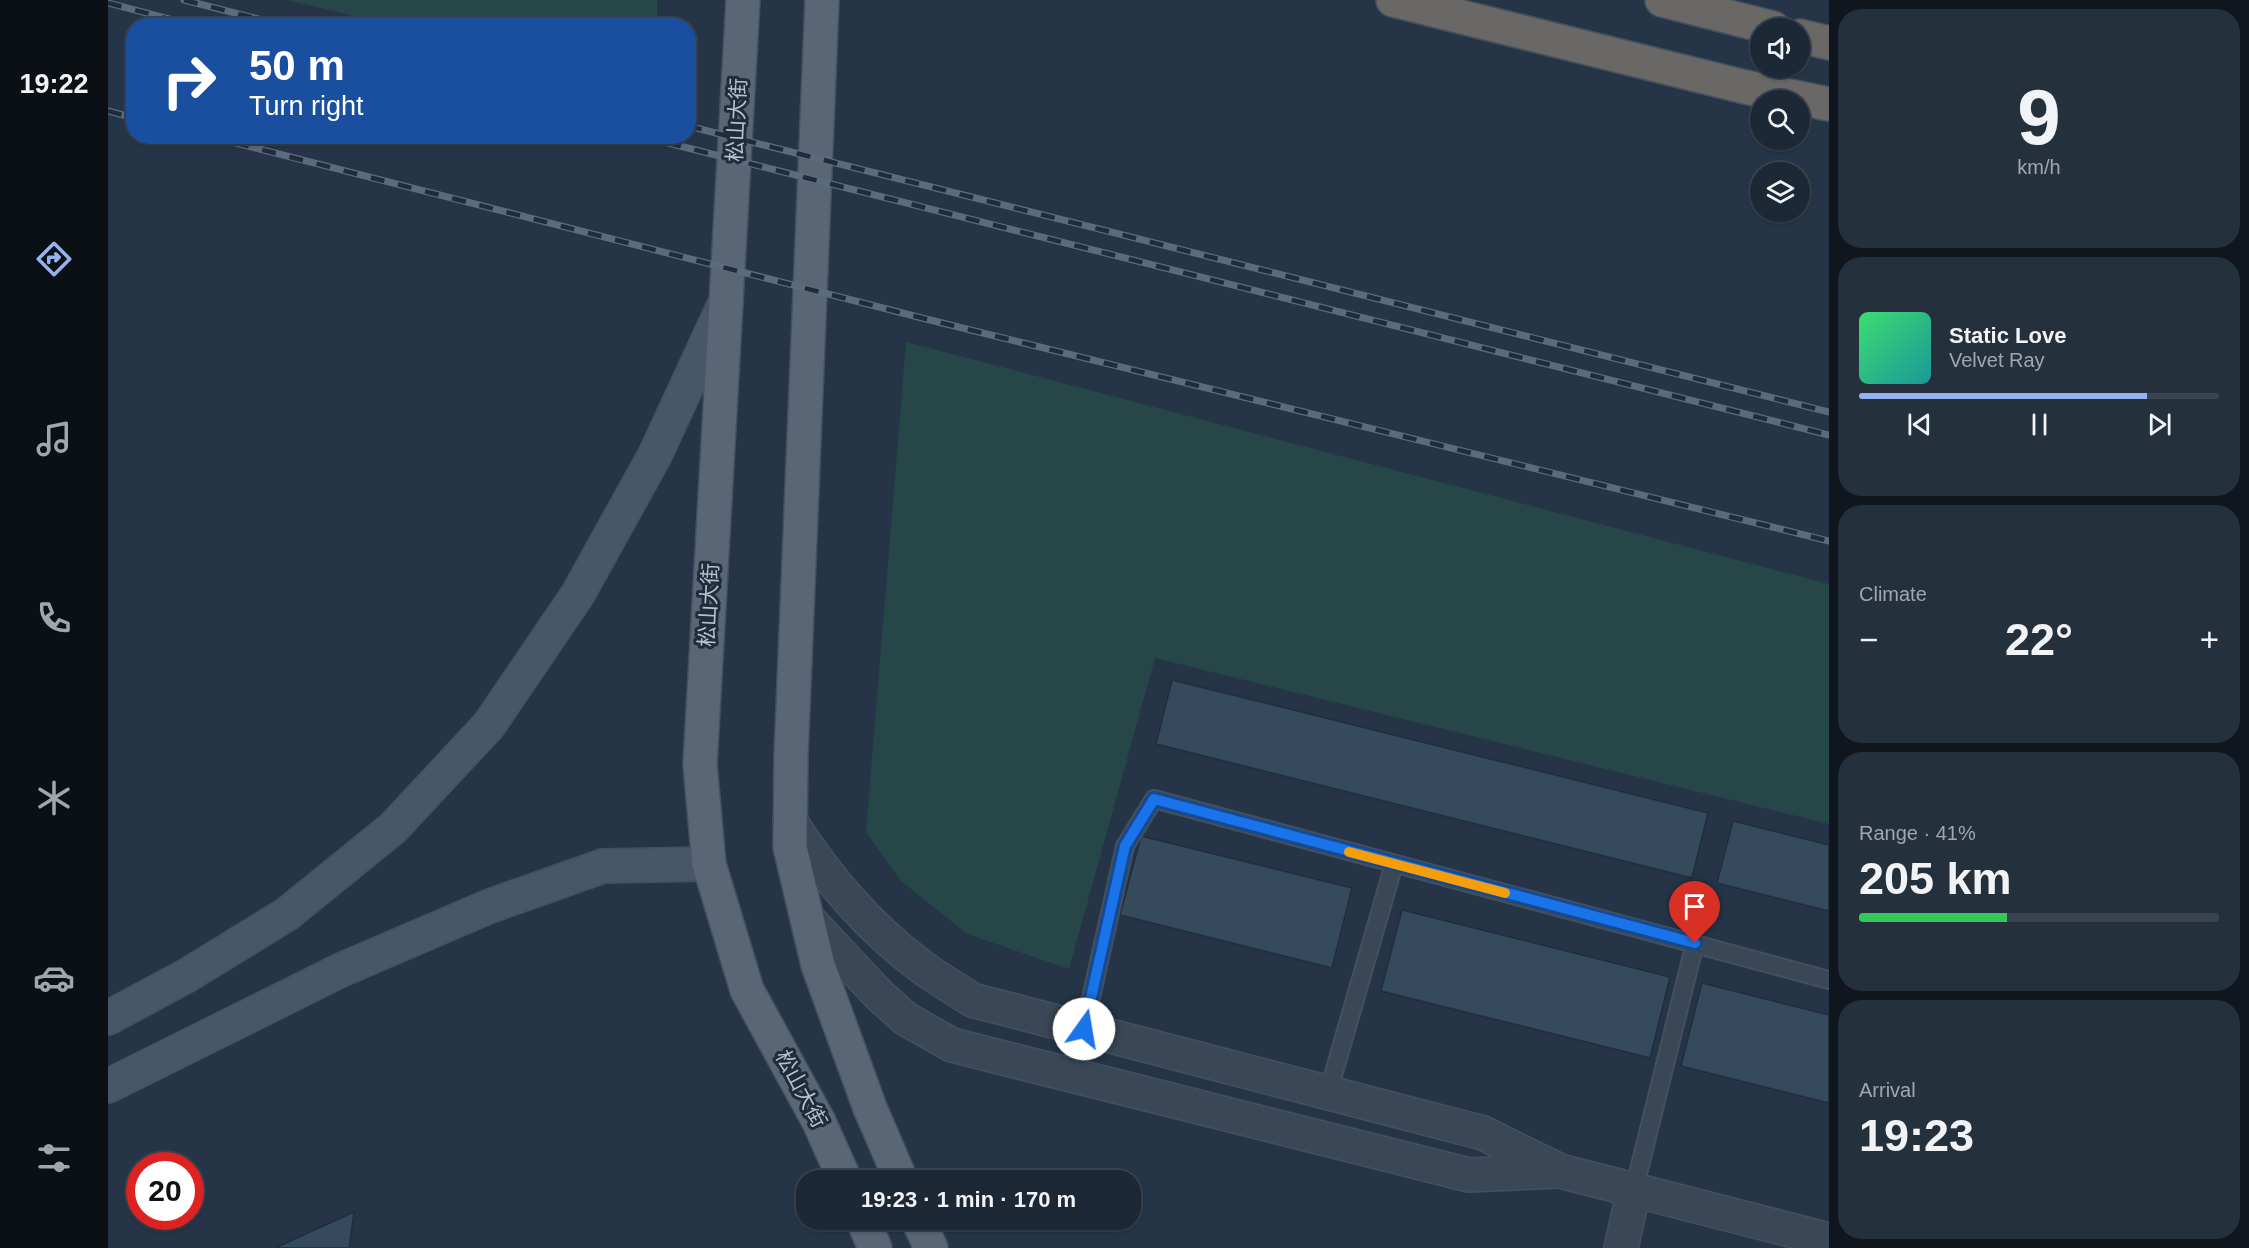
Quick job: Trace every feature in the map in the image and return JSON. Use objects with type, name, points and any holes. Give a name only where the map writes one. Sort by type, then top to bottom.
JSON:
[{"type":"highway","points":[[1393,0],[1745,87],[1829,104]]},
{"type":"highway","points":[[1662,0],[1750,22]]},
{"type":"highway","points":[[1810,38],[1829,43]]},
{"type":"main road","name":"松山大街","points":[[743,0],[700,765],[709,864],[747,990],[819,1122],[841,1170]]},
{"type":"main road","points":[[822,0],[791,744],[790,847],[818,965],[870,1108],[897,1170]]},
{"type":"main road","points":[[108,1018],[186,976],[287,914],[393,828],[489,725],[578,594],[656,455],[727,300]]},
{"type":"main road","points":[[108,1086],[341,970],[490,906],[603,866],[709,864]]},
{"type":"main road","points":[[867,1230],[875,1248]]},
{"type":"main road","points":[[923,1230],[931,1248]]},
{"type":"street","points":[[790,821],[809,850],[882,935],[922,967],[972,1000],[1484,1133],[1560,1171],[1829,1240]]},
{"type":"street","points":[[807,918],[880,996],[906,1019],[952,1045],[1469,1176],[1560,1171]]},
{"type":"street","points":[[1621,1248],[1635,1190]]},
{"type":"lane","points":[[1084,1029],[1125,846],[1154,799],[1829,980]]},
{"type":"lane","points":[[1328,1093],[1394,864]]},
{"type":"lane","points":[[1635,1190],[1695,943]]},
{"type":"green space","points":[[287,0],[657,0],[657,18],[363,18]]},
{"type":"green space","points":[[906,342],[1829,584],[1829,824],[1155,658],[1069,969],[967,934],[901,881],[866,832]]},
{"type":"building","points":[[1172,680],[1708,813],[1692,878],[1156,744]]},
{"type":"building","points":[[1733,821],[1829,845],[1829,911],[1717,883]]},
{"type":"building","points":[[1141,836],[1352,888],[1332,968],[1120,915]]},
{"type":"building","points":[[1402,910],[1670,977],[1650,1058],[1381,991]]},
{"type":"building","points":[[1702,983],[1829,1015],[1829,1103],[1681,1066]]},
{"type":"building","points":[[354,1212],[349,1248],[275,1248]]},
{"type":"railway","points":[[184,0],[255,18]]},
{"type":"railway","points":[[108,3],[165,18]]},
{"type":"railway","points":[[108,111],[126,116]]},
{"type":"railway","points":[[696,128],[1829,412]]},
{"type":"railway","points":[[239,144],[926,319],[1829,541]]},
{"type":"railway","points":[[672,144],[1829,435]]},
{"type":"slow traffic","points":[[1349,852],[1505,893]]},
{"type":"route","points":[[1084,1029],[1125,846],[1154,799],[1695,943]]}]
